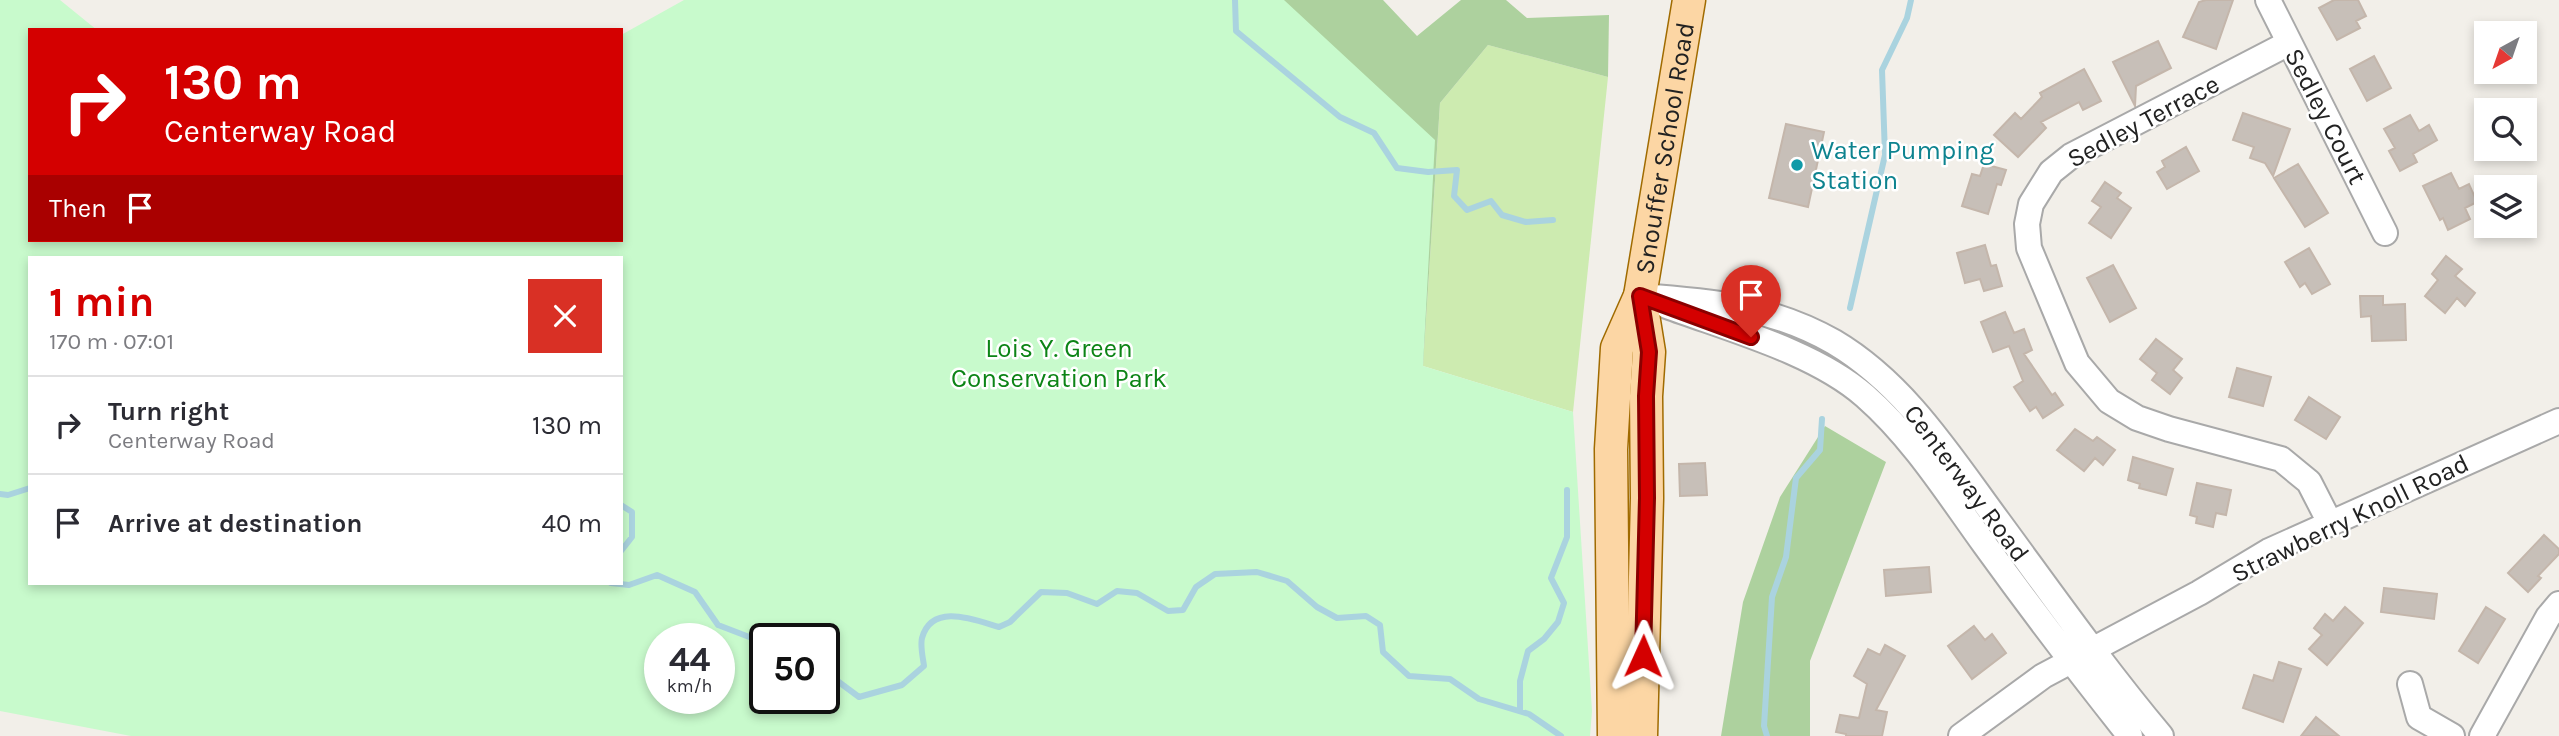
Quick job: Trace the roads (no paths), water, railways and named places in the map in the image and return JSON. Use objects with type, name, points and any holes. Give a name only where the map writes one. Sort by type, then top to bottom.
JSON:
[{"type":"main road","name":"Snouffer School Road","points":[[1614,727],[1611,449],[1617,348],[1640,296],[1689,0]]},
{"type":"main road","name":"Snouffer School Road","points":[[1640,296],[1649,352],[1641,736]]},
{"type":"street","name":"Sedley Court","points":[[2268,0],[2385,233]]},
{"type":"street","name":"Sedley Terrace","points":[[2289,43],[2071,156],[2051,172],[2031,204],[2026,224],[2029,248],[2077,363],[2109,401],[2137,418],[2169,429],[2281,459],[2309,482],[2330,523]]},
{"type":"street","name":"Centerway Road","points":[[1640,296],[1717,302],[1756,310],[1794,323],[1835,343],[1869,368],[1920,415],[2092,650],[2161,736]]},
{"type":"street","name":"Centerway Road","points":[[1640,296],[1796,354],[1827,370],[1864,396],[1919,454],[2070,662],[2130,736]]},
{"type":"street","name":"Strawberry Knoll Road","points":[[1961,736],[2043,676],[2199,593],[2269,551],[2559,421]]},
{"type":"street","points":[[2482,736],[2559,604]]},
{"type":"street","points":[[2410,684],[2419,717],[2452,736]]},
{"type":"waterway","points":[[1235,0],[1236,31],[1340,117],[1374,133],[1397,168],[1428,172],[1457,170],[1454,196],[1467,210],[1491,201],[1502,215],[1526,222],[1553,220]]},
{"type":"waterway","points":[[1850,308],[1885,155],[1882,70],[1907,18],[1911,0]]},
{"type":"waterway","points":[[1767,736],[1764,726],[1772,597],[1786,557],[1796,478],[1820,450],[1822,419]]},
{"type":"waterway","points":[[0,494],[8,495],[28,489]]},
{"type":"waterway","points":[[1520,711],[1520,681],[1528,651],[1544,639],[1558,622],[1564,603],[1551,578],[1567,537],[1567,490]]},
{"type":"waterway","points":[[623,506],[632,512],[632,537],[623,548]]},
{"type":"waterway","points":[[840,683],[859,697],[902,685],[924,666],[921,648],[927,627],[944,617],[967,618],[999,627],[1010,622],[1041,592],[1067,593],[1097,604],[1117,591],[1137,593],[1168,611],[1183,610],[1196,587],[1215,574],[1257,572],[1287,581],[1317,607],[1337,618],[1366,616],[1380,625],[1383,652],[1409,676],[1450,679],[1479,699],[1529,714],[1561,736]]},
{"type":"waterway","points":[[623,584],[629,585],[657,575],[695,592],[718,625],[749,637]]},
{"type":"place","name":"Water Pumping Station","points":[[1797,165]]},
{"type":"park label","name":"Lois Y. Green Conservation Park","points":[[1059,363]]}]
